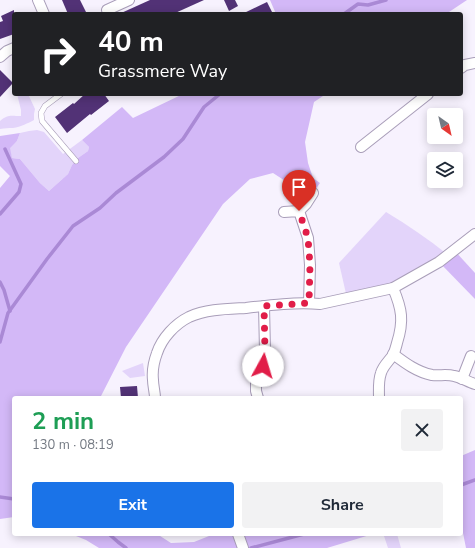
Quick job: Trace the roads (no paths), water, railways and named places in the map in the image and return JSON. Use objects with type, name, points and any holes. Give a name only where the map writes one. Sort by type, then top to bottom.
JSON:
[{"type":"street","points":[[38,0],[43,12]]},
{"type":"street","points":[[108,12],[129,0]]},
{"type":"street","points":[[0,57],[12,49]]},
{"type":"street","points":[[463,66],[475,63]]},
{"type":"street","points":[[360,147],[425,96]]},
{"type":"street","points":[[284,212],[299,211],[306,204],[313,193]]},
{"type":"street","points":[[299,211],[308,238],[310,265],[309,303]]},
{"type":"street","points":[[156,396],[152,379],[157,352],[162,342],[170,332],[177,325],[188,318],[202,312],[264,306],[309,303],[320,304],[393,288],[439,262],[475,234]]},
{"type":"street","points":[[379,396],[381,373],[393,354],[401,324],[399,302],[393,288]]},
{"type":"street","points":[[257,396],[256,379],[263,366],[265,351],[264,306]]},
{"type":"street","points":[[393,354],[409,366],[421,372],[434,375],[456,376],[475,384]]},
{"type":"street","points":[[462,379],[471,356]]},
{"type":"street","points":[[239,536],[243,546]]},
{"type":"lane","points":[[58,96],[45,106],[41,113],[42,121],[76,161]]},
{"type":"waterway","points":[[347,12],[358,4],[368,5],[386,0]]},
{"type":"waterway","points":[[0,342],[8,313],[73,226],[100,208],[116,193],[164,157],[183,139],[204,107],[218,96]]},
{"type":"waterway","points":[[0,214],[19,192],[21,184],[5,149]]},
{"type":"waterway","points":[[0,282],[10,311]]},
{"type":"waterway","points":[[463,484],[475,480]]},
{"type":"waterway","points":[[0,497],[12,499]]},
{"type":"waterway","points":[[111,536],[126,548]]},
{"type":"waterway","points":[[251,548],[296,536]]}]
